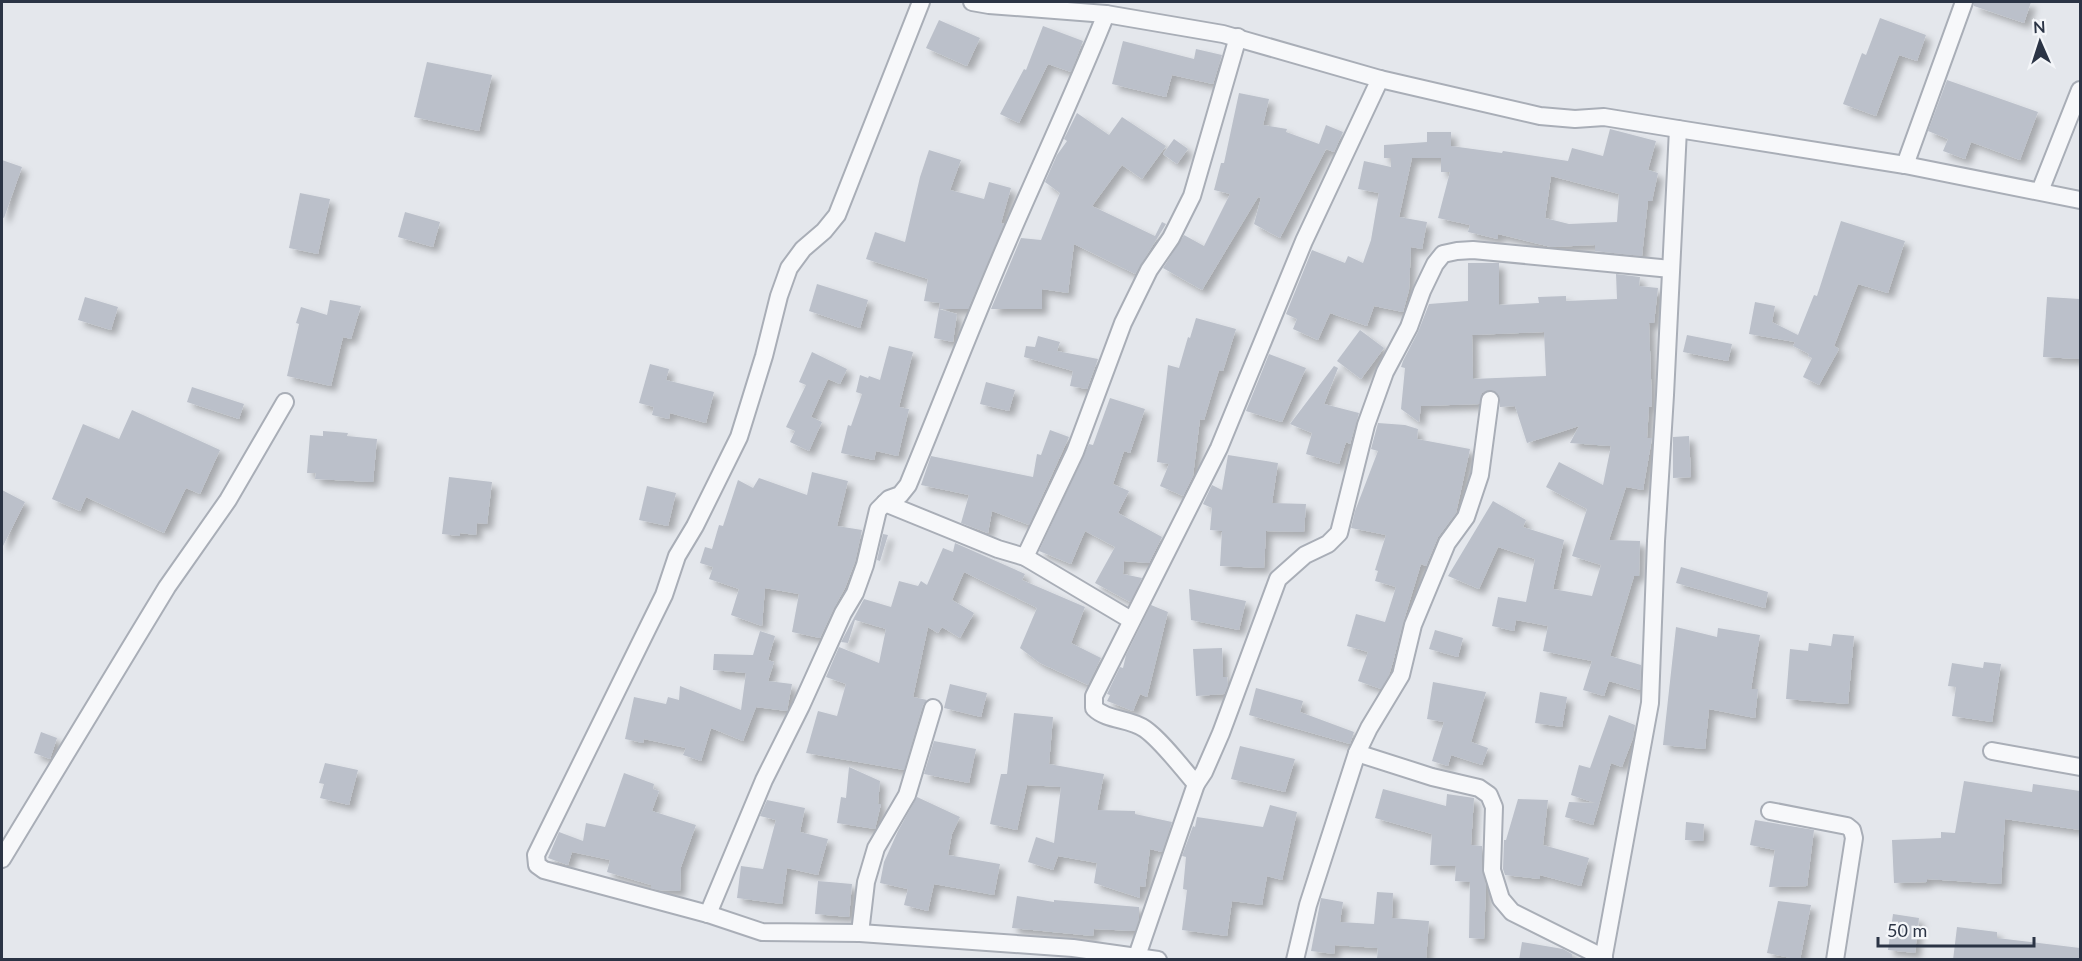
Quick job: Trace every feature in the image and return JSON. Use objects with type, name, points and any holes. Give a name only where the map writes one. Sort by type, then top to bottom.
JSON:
[{"type":"street","points":[[921,2],[837,215],[824,231],[803,249],[789,268],[739,437],[695,526],[677,556],[664,595],[536,855],[537,865],[544,870],[708,914],[762,932],[860,933],[1073,948],[1158,960]]},
{"type":"street","points":[[1905,165],[1964,2]]},
{"type":"street","points":[[982,3],[1106,14],[1238,37],[1380,79],[1540,116],[1575,120],[1604,117],[1905,165],[2080,200]]},
{"type":"street","points":[[708,914],[764,780],[801,706],[843,613],[855,593],[865,565],[878,510],[885,503],[900,495],[908,485],[997,267],[1106,14]]},
{"type":"street","points":[[1024,557],[1075,452],[1123,323],[1149,270],[1171,238],[1192,196],[1238,37]]},
{"type":"street","points":[[1196,784],[1145,729],[1133,722],[1100,714],[1094,708],[1094,696],[1220,448],[1304,241],[1380,79]]},
{"type":"street","points":[[2040,191],[2080,90]]},
{"type":"street","points":[[1357,753],[1432,777],[1479,788],[1489,795],[1494,807],[1492,870],[1501,899],[1512,912],[1604,959],[1650,703],[1654,564],[1678,129]]},
{"type":"street","points":[[1137,957],[1196,784],[1204,772],[1221,733],[1278,579],[1305,555],[1328,544],[1340,533],[1366,425],[1385,372],[1409,327],[1435,264],[1443,254],[1456,250],[1473,250],[1671,269]]},
{"type":"street","points":[[1295,960],[1308,905],[1357,753],[1369,728],[1401,675],[1413,626],[1447,543],[1466,517],[1480,475],[1490,399]]},
{"type":"street","points":[[2,860],[167,587],[228,500],[285,402]]},
{"type":"street","points":[[885,503],[998,549],[1024,557],[1131,620]]},
{"type":"street","points":[[860,933],[866,882],[876,848],[907,795],[933,708]]},
{"type":"street","points":[[1992,751],[2080,767]]},
{"type":"street","points":[[1770,811],[1847,826],[1852,830],[1854,838],[1835,960]]},
{"type":"building","points":[[1974,2],[2031,2],[2024,23],[1974,6]]},
{"type":"building","points":[[1880,18],[1926,35],[1917,61],[1899,55],[1876,116],[1843,104],[1862,53],[1866,55]]},
{"type":"building","points":[[939,20],[980,38],[967,66],[926,48]]},
{"type":"building","points":[[1043,26],[1083,41],[1071,72],[1048,64],[1019,123],[1000,114],[1024,69],[1026,70]]},
{"type":"building","points":[[1123,41],[1194,59],[1196,49],[1222,55],[1213,84],[1172,75],[1166,97],[1112,84]]},
{"type":"building","points":[[427,62],[492,75],[479,131],[414,117]]},
{"type":"building","points":[[1947,80],[2038,112],[2020,160],[1971,142],[1965,159],[1943,151],[1948,139],[1928,131]]},
{"type":"building","points":[[1239,93],[1269,99],[1263,125],[1287,129],[1286,132],[1319,144],[1326,125],[1343,132],[1334,152],[1326,149],[1280,238],[1254,224],[1261,198],[1258,197],[1202,290],[1163,268],[1184,235],[1204,246],[1230,194],[1214,190],[1221,163],[1224,163]]},
{"type":"building","points":[[1077,113],[1109,135],[1122,117],[1166,146],[1142,179],[1122,165],[1092,206],[1155,236],[1162,222],[1166,224],[1135,274],[1074,244],[1068,293],[1042,289],[1042,309],[991,309],[1021,238],[1041,240],[1060,193],[1045,182],[1057,155],[1067,141],[1064,139]]},
{"type":"building","points":[[1610,129],[1656,141],[1648,170],[1658,173],[1652,201],[1648,201],[1642,256],[1595,251],[1595,245],[1551,247],[1498,234],[1498,239],[1468,232],[1470,225],[1438,218],[1450,172],[1441,172],[1441,158],[1412,158],[1399,217],[1427,222],[1422,249],[1411,247],[1409,290],[1403,312],[1374,306],[1367,326],[1330,313],[1318,340],[1293,329],[1297,319],[1286,314],[1312,250],[1345,263],[1348,256],[1363,263],[1371,240],[1379,193],[1358,189],[1364,161],[1391,167],[1391,158],[1384,158],[1384,145],[1427,142],[1427,132],[1451,132],[1451,146],[1568,161],[1572,148],[1603,156]],"holes":[[[1551,176],[1619,194],[1617,222],[1569,224],[1545,218]]]},
{"type":"building","points":[[1174,139],[1188,149],[1177,164],[1163,154]]},
{"type":"building","points":[[929,150],[961,160],[950,190],[984,199],[989,182],[1011,188],[1001,223],[1004,224],[968,309],[939,309],[957,314],[953,342],[934,338],[940,303],[924,301],[928,279],[866,259],[875,232],[905,242],[920,177]]},
{"type":"building","points":[[2,160],[22,167],[4,218],[2,217]]},
{"type":"building","points":[[300,193],[330,199],[318,254],[289,248]]},
{"type":"building","points":[[405,212],[440,222],[433,247],[398,237]]},
{"type":"building","points":[[1841,221],[1905,241],[1888,293],[1858,284],[1834,346],[1839,349],[1819,385],[1803,377],[1812,358],[1793,346],[1795,342],[1749,334],[1755,302],[1775,306],[1772,322],[1798,335],[1814,295],[1817,296]]},
{"type":"building","points":[[1468,263],[1499,263],[1499,305],[1539,303],[1538,297],[1566,296],[1566,301],[1617,299],[1616,274],[1640,277],[1639,286],[1658,288],[1654,323],[1649,323],[1652,406],[1649,407],[1647,438],[1652,438],[1643,490],[1626,487],[1609,540],[1640,541],[1639,576],[1634,576],[1610,656],[1641,665],[1640,690],[1609,681],[1604,696],[1583,690],[1592,661],[1543,651],[1548,626],[1516,620],[1514,631],[1492,626],[1498,597],[1526,602],[1535,559],[1498,547],[1479,589],[1448,576],[1493,501],[1526,520],[1523,527],[1564,540],[1553,589],[1592,596],[1601,565],[1572,556],[1587,509],[1546,487],[1559,462],[1603,485],[1611,446],[1570,443],[1579,426],[1527,443],[1515,406],[1500,407],[1499,395],[1492,390],[1482,393],[1479,404],[1421,406],[1419,422],[1401,409],[1405,368],[1401,367],[1429,304],[1468,301]],"holes":[[[1544,332],[1546,376],[1473,379],[1472,335]]]},
{"type":"building","points":[[817,284],[868,300],[860,328],[809,311]]},
{"type":"building","points":[[85,297],[118,307],[111,330],[78,320]]},
{"type":"building","points":[[2047,297],[2080,299],[2080,359],[2043,357]]},
{"type":"building","points":[[330,300],[361,306],[351,339],[343,337],[331,386],[287,376],[301,307],[327,315]]},
{"type":"building","points":[[1196,318],[1236,329],[1223,371],[1219,370],[1204,420],[1200,419],[1193,476],[1183,496],[1160,486],[1169,464],[1157,462],[1168,365],[1179,368]]},
{"type":"building","points":[[1360,330],[1384,348],[1361,379],[1337,361]]},
{"type":"building","points":[[1687,335],[1732,344],[1728,361],[1683,352]]},
{"type":"building","points":[[1038,336],[1060,342],[1057,351],[1098,359],[1087,389],[1070,386],[1073,371],[1024,357],[1026,346],[1035,347]]},
{"type":"building","points":[[889,346],[913,352],[899,407],[909,409],[898,456],[876,451],[874,460],[841,453],[848,425],[851,426],[862,394],[856,392],[860,375],[880,380]]},
{"type":"building","points":[[812,352],[847,369],[840,384],[828,379],[811,417],[822,422],[809,451],[790,442],[795,431],[786,427],[806,385],[799,382]]},
{"type":"building","points":[[1269,354],[1306,368],[1282,422],[1246,411]]},
{"type":"building","points":[[650,364],[669,369],[666,380],[714,392],[706,423],[670,413],[669,419],[652,415],[654,407],[639,403]]},
{"type":"building","points":[[1334,366],[1338,368],[1324,404],[1359,413],[1350,444],[1346,442],[1339,464],[1306,454],[1312,433],[1290,424]]},
{"type":"building","points":[[986,382],[1015,390],[1009,411],[980,404]]},
{"type":"building","points":[[192,387],[244,404],[239,419],[187,402]]},
{"type":"building","points":[[1110,398],[1145,409],[1130,453],[1124,451],[1113,484],[1129,491],[1118,513],[1162,537],[1149,563],[1124,561],[1123,574],[1142,578],[1130,602],[1095,583],[1115,547],[1085,531],[1071,564],[1039,551],[1089,444],[1093,445]]},
{"type":"building","points":[[132,410],[220,450],[200,494],[186,488],[164,533],[86,497],[80,511],[52,499],[83,424],[119,439]]},
{"type":"building","points":[[1378,423],[1405,425],[1418,429],[1417,439],[1470,449],[1456,513],[1438,537],[1426,566],[1421,564],[1389,675],[1381,689],[1358,681],[1368,652],[1347,646],[1356,614],[1385,622],[1396,587],[1375,581],[1378,571],[1375,570],[1386,535],[1351,528],[1355,511],[1378,451],[1371,449]]},
{"type":"building","points":[[1050,430],[1069,437],[1029,525],[992,511],[988,533],[961,523],[969,495],[921,485],[931,456],[1033,477],[1037,454],[1041,455]]},
{"type":"building","points":[[323,431],[377,439],[373,482],[315,479],[316,473],[307,473],[310,435],[323,436]]},
{"type":"building","points":[[1689,436],[1691,477],[1673,478],[1673,437]]},
{"type":"building","points":[[1228,455],[1278,463],[1272,503],[1306,504],[1304,532],[1266,531],[1264,568],[1220,566],[1222,531],[1210,530],[1212,508],[1203,504],[1212,485],[1222,490]]},
{"type":"building","points":[[812,472],[848,481],[837,526],[862,530],[855,562],[845,588],[820,638],[792,632],[799,594],[765,588],[762,626],[731,615],[739,589],[709,579],[713,567],[700,563],[705,547],[712,549],[719,525],[723,526],[738,480],[753,488],[759,478],[807,495]]},
{"type":"building","points":[[449,477],[492,482],[487,524],[477,523],[476,535],[442,534]]},
{"type":"building","points":[[647,486],[676,493],[668,526],[639,520]]},
{"type":"building","points":[[2,490],[25,502],[2,548]]},
{"type":"building","points":[[883,534],[888,535],[880,561],[877,560]]},
{"type":"building","points":[[955,543],[1025,574],[1022,580],[1085,607],[1071,643],[1101,658],[1088,685],[1040,663],[1020,648],[1037,608],[964,572],[952,600],[974,613],[960,638],[942,627],[938,633],[928,627],[913,697],[927,700],[923,705],[904,770],[806,753],[818,711],[837,716],[846,684],[826,677],[839,647],[879,663],[886,629],[855,620],[848,643],[841,642],[864,599],[891,607],[899,581],[918,586],[921,581],[927,585],[943,548],[953,552]]},
{"type":"building","points":[[1681,567],[1768,592],[1765,608],[1676,583]]},
{"type":"building","points":[[1189,589],[1246,601],[1239,630],[1191,620]]},
{"type":"building","points":[[1151,605],[1168,612],[1147,697],[1140,694],[1133,711],[1107,701],[1110,695],[1107,694],[1120,667],[1123,668],[1126,655]]},
{"type":"building","points":[[1676,627],[1717,637],[1718,628],[1760,635],[1751,689],[1758,689],[1755,718],[1709,709],[1705,749],[1663,745]]},
{"type":"building","points":[[1435,630],[1463,638],[1458,657],[1429,649]]},
{"type":"building","points":[[760,631],[775,636],[768,660],[774,662],[768,681],[792,684],[787,711],[756,707],[743,741],[711,728],[701,761],[683,755],[686,748],[644,739],[643,743],[625,739],[634,697],[666,704],[668,697],[679,700],[680,686],[741,710],[746,673],[713,670],[714,654],[753,655]]},
{"type":"building","points":[[1833,634],[1854,636],[1848,704],[1786,699],[1790,649],[1808,651],[1809,643],[1831,646]]},
{"type":"building","points":[[1222,648],[1223,677],[1227,677],[1228,685],[1224,694],[1196,696],[1193,649]]},
{"type":"building","points":[[1984,662],[2001,664],[1992,722],[1952,716],[1956,687],[1948,686],[1952,663],[1983,668]]},
{"type":"building","points":[[1433,682],[1486,692],[1471,742],[1488,748],[1482,765],[1451,755],[1448,766],[1432,761],[1444,722],[1427,719]]},
{"type":"building","points":[[950,684],[987,693],[981,717],[944,708]]},
{"type":"building","points":[[1256,688],[1303,701],[1300,712],[1354,732],[1350,744],[1249,715]]},
{"type":"building","points":[[1540,692],[1567,697],[1562,727],[1535,723]]},
{"type":"building","points":[[1014,713],[1053,717],[1049,764],[1104,774],[1097,810],[1135,811],[1135,814],[1172,822],[1162,852],[1150,849],[1145,887],[1140,886],[1140,898],[1094,883],[1097,863],[1058,856],[1053,870],[1028,862],[1036,837],[1054,843],[1061,787],[1027,785],[1017,830],[990,824],[1001,774],[1007,774]]},
{"type":"building","points":[[1609,715],[1635,725],[1633,738],[1622,767],[1611,763],[1593,825],[1565,817],[1569,802],[1595,803],[1571,795],[1579,765],[1590,768]]},
{"type":"building","points":[[41,732],[57,738],[50,759],[34,753]]},
{"type":"building","points":[[934,741],[976,749],[969,783],[924,774]]},
{"type":"building","points":[[1240,746],[1295,759],[1285,792],[1231,779]]},
{"type":"building","points":[[325,763],[358,770],[349,805],[320,798],[324,784],[319,783]]},
{"type":"building","points":[[849,767],[880,781],[878,804],[881,804],[875,829],[837,823],[841,797],[846,798]]},
{"type":"building","points":[[624,773],[654,784],[653,789],[659,791],[652,811],[696,825],[681,867],[680,891],[658,890],[651,888],[651,885],[607,872],[610,860],[572,852],[568,865],[548,858],[559,832],[583,841],[586,823],[605,827]]},
{"type":"building","points":[[1964,781],[2032,792],[2033,784],[2080,791],[2080,830],[2005,819],[2001,884],[1927,879],[1927,882],[1894,883],[1892,840],[1941,838],[1941,832],[1955,833]]},
{"type":"building","points":[[1383,789],[1446,806],[1447,794],[1474,798],[1471,845],[1482,846],[1482,870],[1486,886],[1484,939],[1469,938],[1470,882],[1455,881],[1456,866],[1430,865],[1432,834],[1375,818]]},
{"type":"building","points":[[917,797],[960,817],[952,834],[948,855],[1000,864],[994,895],[934,884],[928,911],[904,905],[908,889],[880,883],[884,862]]},
{"type":"building","points":[[1518,799],[1548,800],[1543,845],[1589,858],[1581,886],[1540,875],[1540,879],[1505,875],[1503,869],[1504,840],[1506,840]]},
{"type":"building","points":[[767,800],[805,808],[800,832],[828,839],[818,875],[787,868],[782,904],[737,898],[741,866],[763,869],[776,820],[760,816]]},
{"type":"building","points":[[1270,805],[1297,812],[1282,880],[1267,876],[1262,905],[1232,901],[1227,936],[1182,930],[1187,890],[1183,889],[1186,857],[1182,856],[1197,817],[1263,827]]},
{"type":"building","points":[[1755,820],[1814,830],[1807,886],[1769,887],[1775,850],[1750,845]]},
{"type":"building","points":[[1686,822],[1704,824],[1703,841],[1685,840]]},
{"type":"building","points":[[818,881],[852,884],[849,917],[815,914]]},
{"type":"building","points":[[1377,892],[1393,893],[1392,918],[1429,921],[1426,960],[1377,959],[1378,948],[1335,945],[1334,954],[1311,951],[1321,898],[1343,902],[1340,922],[1374,924]]},
{"type":"building","points":[[1017,896],[1054,902],[1054,900],[1139,907],[1139,919],[1135,931],[1094,929],[1093,936],[1012,928]]},
{"type":"building","points":[[1778,901],[1811,905],[1800,960],[1767,953]]},
{"type":"building","points":[[1893,914],[1919,918],[1915,953],[1888,950]]},
{"type":"building","points":[[1957,927],[1997,932],[1997,938],[2080,948],[2080,960],[1953,960]]},
{"type":"building","points":[[1522,942],[1563,949],[1572,954],[1572,960],[1519,960]]}]
